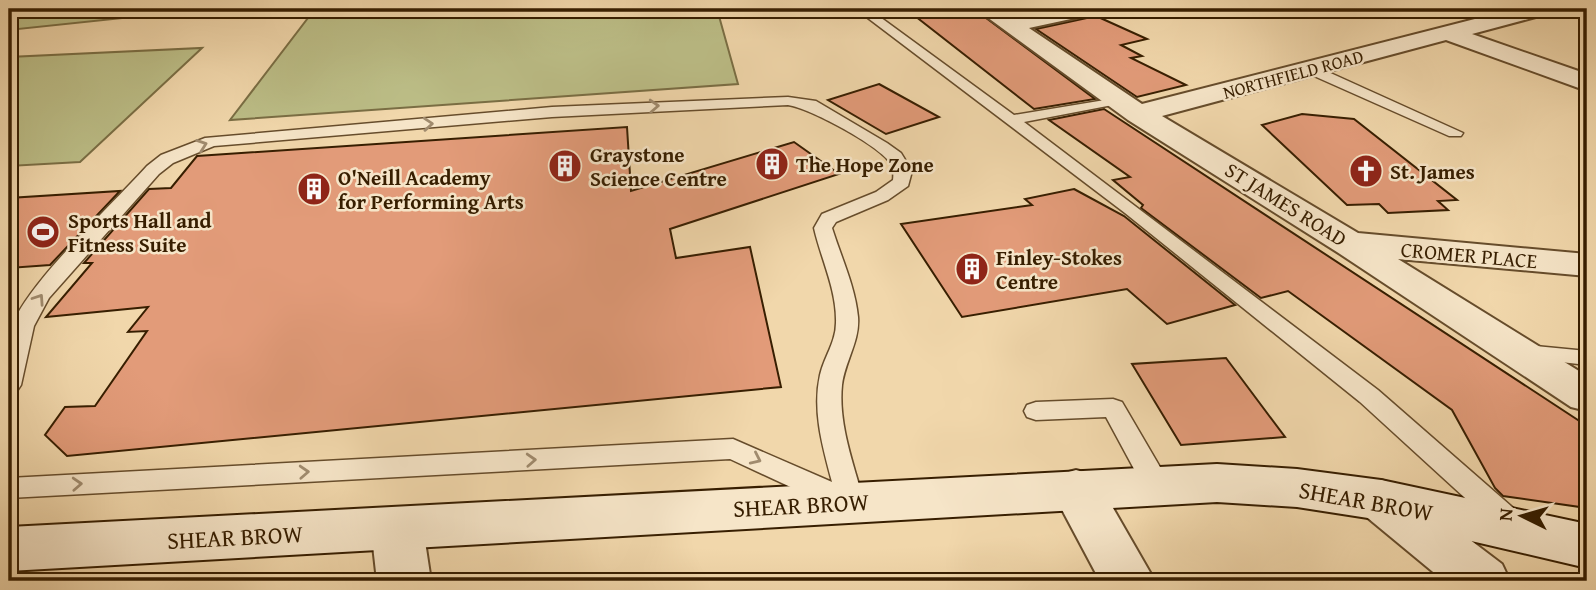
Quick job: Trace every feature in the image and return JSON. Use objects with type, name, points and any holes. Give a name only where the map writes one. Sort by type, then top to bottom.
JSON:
[{"type":"street","points":[[998,17],[1086,9]]},
{"type":"street","name":"NORTHFIELD ROAD","points":[[1128,107],[1310,69],[1539,9]]},
{"type":"street","name":"ST JAMES ROAD","points":[[998,17],[1128,107],[1350,244],[1587,396]]},
{"type":"street","points":[[1448,33],[1587,83]]},
{"type":"street","name":"CROMER PLACE","points":[[1350,244],[1587,265]]},
{"type":"street","name":"SHEAR BROW","points":[[9,549],[1216,483],[1297,488],[1381,500],[1587,547]]},
{"type":"street","points":[[1076,489],[1128,581]]},
{"type":"street","points":[[1381,500],[1483,581]]},
{"type":"street","points":[[397,528],[404,581]]},
{"type":"lane","points":[[862,9],[1131,209],[1369,396],[1521,532]]},
{"type":"lane","points":[[1310,69],[1455,133]]},
{"type":"lane","points":[[9,385],[23,326],[40,295],[153,170],[167,159],[211,141],[552,112],[741,101],[811,104],[881,146],[895,157],[903,171],[902,182],[882,196],[830,218],[824,228],[843,287],[847,319],[845,345],[832,372],[829,407],[850,502]]},
{"type":"lane","points":[[1010,120],[1128,107]]},
{"type":"lane","points":[[1516,351],[1587,358]]},
{"type":"lane","points":[[1036,411],[1113,408],[1157,485]]},
{"type":"lane","points":[[9,488],[733,449],[850,502]]},
{"type":"green space","points":[[9,9],[208,9],[9,30]]},
{"type":"green space","points":[[480,9],[717,9],[738,84],[230,120],[308,18]]},
{"type":"green space","points":[[202,48],[80,162],[9,166],[9,57]]},
{"type":"building","points":[[906,9],[974,9],[1095,99],[1034,109]]},
{"type":"building","points":[[1096,16],[1147,39],[1121,45],[1142,56],[1131,58],[1186,85],[1137,97],[1036,29]]},
{"type":"building","points":[[879,84],[939,117],[886,134],[828,100]]},
{"type":"building","points":[[1104,109],[1587,426],[1587,508],[1503,496],[1495,488],[1452,410],[1288,291],[1261,298],[1141,208],[1143,205],[1113,180],[1130,177],[1049,120]]},
{"type":"building","name":"St. James","points":[[1302,114],[1354,119],[1457,200],[1438,201],[1448,210],[1388,213],[1379,204],[1347,205],[1262,125]]},
{"type":"building","points":[[627,127],[631,191],[794,142],[839,174],[670,229],[676,258],[750,247],[781,387],[67,456],[45,435],[65,407],[95,406],[147,331],[128,332],[148,307],[46,317],[92,263],[84,263],[149,189],[171,188],[197,156]]},
{"type":"building","points":[[1074,189],[1124,216],[1235,305],[1167,324],[1127,289],[962,317],[901,224],[1032,205],[1025,199]]},
{"type":"building","name":"Sports Hall and Fitness Suite","points":[[120,191],[50,265],[9,268],[9,198]]},
{"type":"building","points":[[1226,358],[1285,437],[1181,445],[1132,364]]},
{"type":"place","name":"The Hope Zone","points":[[772,164]]},
{"type":"place","name":"Graystone Science Centre","points":[[565,166]]},
{"type":"place","name":"St. James","points":[[1366,171]]},
{"type":"place","name":"O'Neill Academy for Performing Arts","points":[[314,189]]},
{"type":"place","name":"Sports Hall and Fitness Suite","points":[[43,232]]},
{"type":"place","name":"Finley-Stokes Centre","points":[[972,269]]}]
